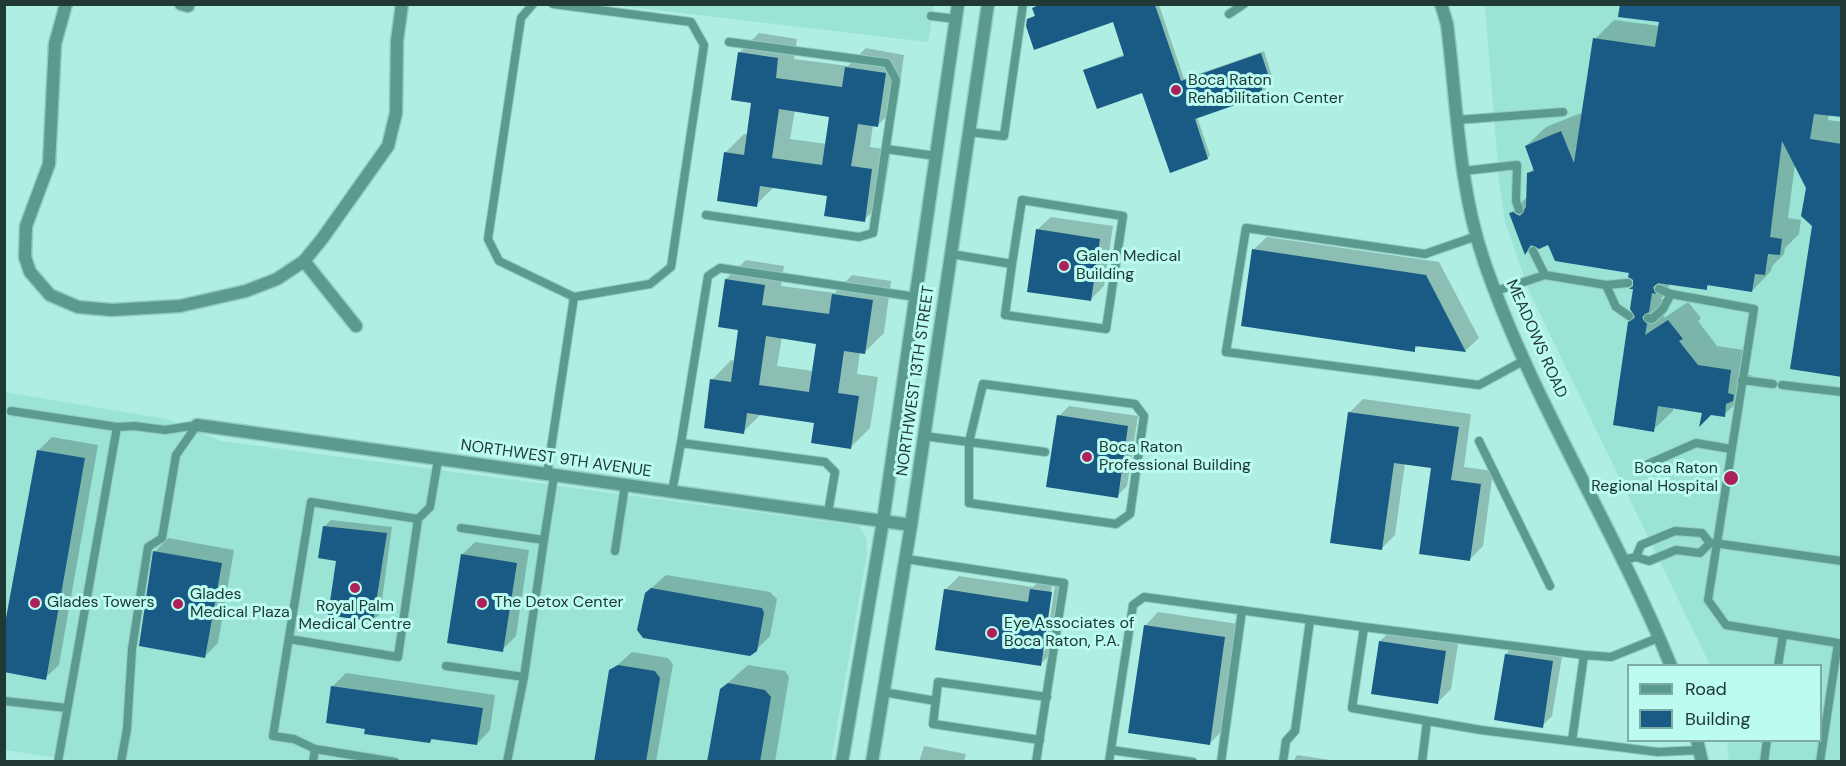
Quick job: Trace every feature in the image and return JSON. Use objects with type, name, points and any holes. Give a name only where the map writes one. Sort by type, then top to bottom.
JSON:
[{"type":"street","points":[[66,4],[57,27],[55,44],[49,164],[26,226],[23,242],[30,272],[38,285],[63,303],[146,310],[180,306],[262,286],[304,261],[387,146],[396,113],[397,41],[402,4]]},
{"type":"street","name":"NORTHWEST 13TH STREET","points":[[842,762],[883,521],[958,4]]},
{"type":"street","name":"NORTHWEST 13TH STREET","points":[[872,762],[906,559],[988,4]]},
{"type":"street","name":"MEADOWS ROAD","points":[[1441,4],[1447,24],[1463,171],[1477,236],[1496,291],[1525,360],[1623,560],[1670,664]]},
{"type":"street","points":[[304,261],[356,326]]},
{"type":"street","name":"NORTHWEST 9TH AVENUE","points":[[197,425],[911,525]]},
{"type":"lane","points":[[533,4],[521,18],[488,239],[499,261],[574,297],[650,284],[671,267],[704,45],[690,22],[553,4]]},
{"type":"lane","points":[[969,132],[1004,136],[1023,4]]},
{"type":"lane","points":[[1229,14],[1244,4]]},
{"type":"lane","points":[[931,16],[956,19]]},
{"type":"lane","points":[[706,214],[859,237],[873,233],[896,81],[887,63],[729,42]]},
{"type":"lane","points":[[1457,120],[1563,112]]},
{"type":"lane","points":[[886,149],[936,156]]},
{"type":"lane","points":[[1463,171],[1517,165],[1516,201],[1519,210]]},
{"type":"lane","points":[[1022,200],[1123,216],[1106,329],[1005,315],[1012,264],[1022,200]]},
{"type":"lane","points":[[1477,236],[1425,254],[1246,228],[1226,352],[1479,386],[1525,360]]},
{"type":"lane","points":[[1533,251],[1545,275]]},
{"type":"lane","points":[[951,254],[1012,264]]},
{"type":"lane","points":[[672,492],[708,276],[720,268],[916,297]]},
{"type":"lane","points":[[1496,291],[1545,275],[1606,285],[1628,283]]},
{"type":"lane","points":[[1606,285],[1616,307],[1629,316]]},
{"type":"lane","points":[[1659,289],[1671,294],[1754,309],[1713,543],[1708,600],[1726,626],[1838,643],[1820,762]]},
{"type":"lane","points":[[1648,318],[1652,319],[1663,309],[1671,294]]},
{"type":"lane","points":[[507,762],[524,677],[544,540],[550,476],[574,297]]},
{"type":"lane","points":[[1742,380],[1773,384]]},
{"type":"lane","points":[[983,384],[1135,404],[1144,416],[1130,514],[1116,524],[969,502],[969,442],[983,384]]},
{"type":"lane","points":[[1782,385],[1842,392]]},
{"type":"lane","points":[[11,411],[117,427],[134,426],[165,430],[197,425]]},
{"type":"lane","points":[[121,762],[127,729],[132,649],[148,547],[162,538],[176,455],[197,425]]},
{"type":"lane","points":[[58,762],[117,427]]},
{"type":"lane","points":[[924,436],[1045,452]]},
{"type":"lane","points":[[1479,441],[1550,586]]},
{"type":"lane","points":[[681,443],[825,462],[835,472],[828,513]]},
{"type":"lane","points":[[1637,469],[1696,443],[1731,449]]},
{"type":"lane","points":[[288,639],[398,657],[418,519],[430,507],[438,460]]},
{"type":"lane","points":[[615,551],[625,486]]},
{"type":"lane","points":[[395,762],[315,749],[294,739],[273,736],[311,502],[418,519]]},
{"type":"lane","points":[[461,528],[544,540]]},
{"type":"lane","points":[[1636,556],[1641,545],[1675,531],[1702,533],[1713,543],[1842,561]]},
{"type":"lane","points":[[1623,560],[1636,556],[1649,561],[1676,550],[1700,552],[1713,543]]},
{"type":"lane","points":[[906,559],[1064,583],[1036,762]]},
{"type":"lane","points":[[1109,762],[1133,605],[1144,597],[1584,655],[1611,657],[1658,639]]},
{"type":"lane","points":[[1221,762],[1242,610]]},
{"type":"lane","points":[[1283,762],[1286,741],[1295,731],[1310,620]]},
{"type":"lane","points":[[1364,627],[1352,708],[1427,721],[1658,752],[1700,751]]},
{"type":"lane","points":[[1778,664],[1783,635]]},
{"type":"lane","points":[[1572,741],[1584,655]]},
{"type":"lane","points":[[446,666],[524,677]]},
{"type":"lane","points":[[1040,740],[933,724],[938,682],[1047,697]]},
{"type":"lane","points":[[883,692],[936,701]]},
{"type":"lane","points":[[4,700],[67,708]]},
{"type":"lane","points":[[1422,762],[1427,721]]},
{"type":"lane","points":[[1764,762],[1767,742]]},
{"type":"lane","points":[[313,762],[315,749]]},
{"type":"lane","points":[[1110,750],[1194,762]]},
{"type":"shaded area","points":[[613,5],[934,5],[928,42]]},
{"type":"shaded area","name":"Boca Raton Regional Hospital","points":[[1485,5],[1841,5],[1841,761],[1729,761],[1727,742],[1822,742],[1822,664],[1710,664],[1529,291],[1505,222],[1499,180]]},
{"type":"shaded area","points":[[5,392],[167,419],[221,441],[859,526],[866,538],[867,553],[831,761],[84,762],[5,750]]},
{"type":"building","name":"Boca Raton Rehabilitation Center","points":[[1041,4],[1155,5],[1181,81],[1261,53],[1271,83],[1261,86],[1264,95],[1195,119],[1208,159],[1170,173],[1142,93],[1097,109],[1083,70],[1124,56],[1113,22],[1034,50],[1026,26],[1027,19],[1035,16],[1032,8]]},
{"type":"building","name":"Boca Raton Regional Hospital","points":[[1620,4],[1842,4],[1842,117],[1814,114],[1810,139],[1842,144],[1842,377],[1790,369],[1812,226],[1801,216],[1806,188],[1782,141],[1770,237],[1782,239],[1780,255],[1768,254],[1765,275],[1755,274],[1752,292],[1707,285],[1707,290],[1658,283],[1653,287],[1656,294],[1652,293],[1649,312],[1642,317],[1647,324],[1645,335],[1668,320],[1683,339],[1679,341],[1698,365],[1731,370],[1728,393],[1734,395],[1733,401],[1726,404],[1725,417],[1711,415],[1699,427],[1702,413],[1658,406],[1654,432],[1613,425],[1628,322],[1635,317],[1630,309],[1633,289],[1629,289],[1633,286],[1633,280],[1628,277],[1629,273],[1555,261],[1548,245],[1539,249],[1531,245],[1525,255],[1509,213],[1513,212],[1520,216],[1526,207],[1527,173],[1534,171],[1525,146],[1561,131],[1574,163],[1593,38],[1655,47],[1659,22],[1618,17]]},
{"type":"building","points":[[738,52],[778,58],[776,78],[842,87],[845,67],[886,73],[878,127],[858,124],[851,166],[872,169],[865,222],[824,216],[827,196],[760,186],[757,207],[717,201],[724,152],[744,155],[751,103],[731,100]],"holes":[[[779,109],[829,117],[822,165],[772,158]]]},
{"type":"building","name":"Galen Medical Building","points":[[1036,229],[1100,239],[1091,301],[1027,292]]},
{"type":"building","points":[[1252,249],[1426,275],[1466,352],[1415,346],[1415,352],[1241,326]]},
{"type":"building","points":[[725,279],[765,285],[762,305],[829,314],[832,294],[873,300],[865,354],[844,351],[838,393],[859,396],[851,449],[811,443],[814,423],[747,413],[744,434],[704,428],[710,379],[731,382],[738,330],[718,327]],"holes":[[[766,336],[816,344],[809,392],[759,385]]]},
{"type":"building","points":[[1348,412],[1459,427],[1451,480],[1481,484],[1470,561],[1419,554],[1431,468],[1394,463],[1382,550],[1330,543]]},
{"type":"building","name":"Boca Raton Professional Building","points":[[1057,415],[1128,426],[1118,498],[1046,487]]},
{"type":"building","points":[[37,450],[85,458],[46,680],[4,672],[4,629]]},
{"type":"building","name":"Royal Palm Medical Centre","points":[[323,526],[387,533],[373,622],[328,615],[336,561],[318,558]]},
{"type":"building","name":"Glades Medical Plaza","points":[[153,551],[222,563],[205,658],[139,646]]},
{"type":"building","name":"The Detox Center","points":[[461,554],[517,563],[503,652],[447,643]]},
{"type":"building","points":[[651,588],[762,608],[764,613],[757,651],[750,656],[643,638],[637,630],[645,593]]},
{"type":"building","name":"Eye Associates of Boca Raton, P.A.","points":[[944,589],[1028,602],[1030,589],[1052,592],[1041,666],[935,650]]},
{"type":"building","points":[[1144,625],[1225,637],[1210,745],[1128,733]]},
{"type":"building","points":[[1379,641],[1446,651],[1438,704],[1371,694]]},
{"type":"building","points":[[1505,654],[1553,661],[1543,728],[1494,720]]},
{"type":"building","points":[[618,665],[655,671],[660,678],[646,762],[594,762],[609,670]]},
{"type":"building","points":[[728,683],[765,690],[771,697],[760,762],[707,762],[720,689]]},
{"type":"building","points":[[331,686],[483,708],[477,745],[431,739],[430,743],[364,734],[365,729],[326,723]]},
{"type":"place","name":"Boca Raton Rehabilitation Center","points":[[1176,90]]},
{"type":"place","name":"Galen Medical Building","points":[[1064,266]]},
{"type":"place","name":"Boca Raton Professional Building","points":[[1087,457]]},
{"type":"place","name":"Boca Raton Regional Hospital","points":[[1731,478]]},
{"type":"place","name":"Royal Palm Medical Centre","points":[[355,588]]},
{"type":"place","name":"Glades Towers","points":[[35,603]]},
{"type":"place","name":"The Detox Center","points":[[482,603]]},
{"type":"place","name":"Glades Medical Plaza","points":[[178,604]]},
{"type":"place","name":"Eye Associates of Boca Raton, P.A.","points":[[992,633]]}]
